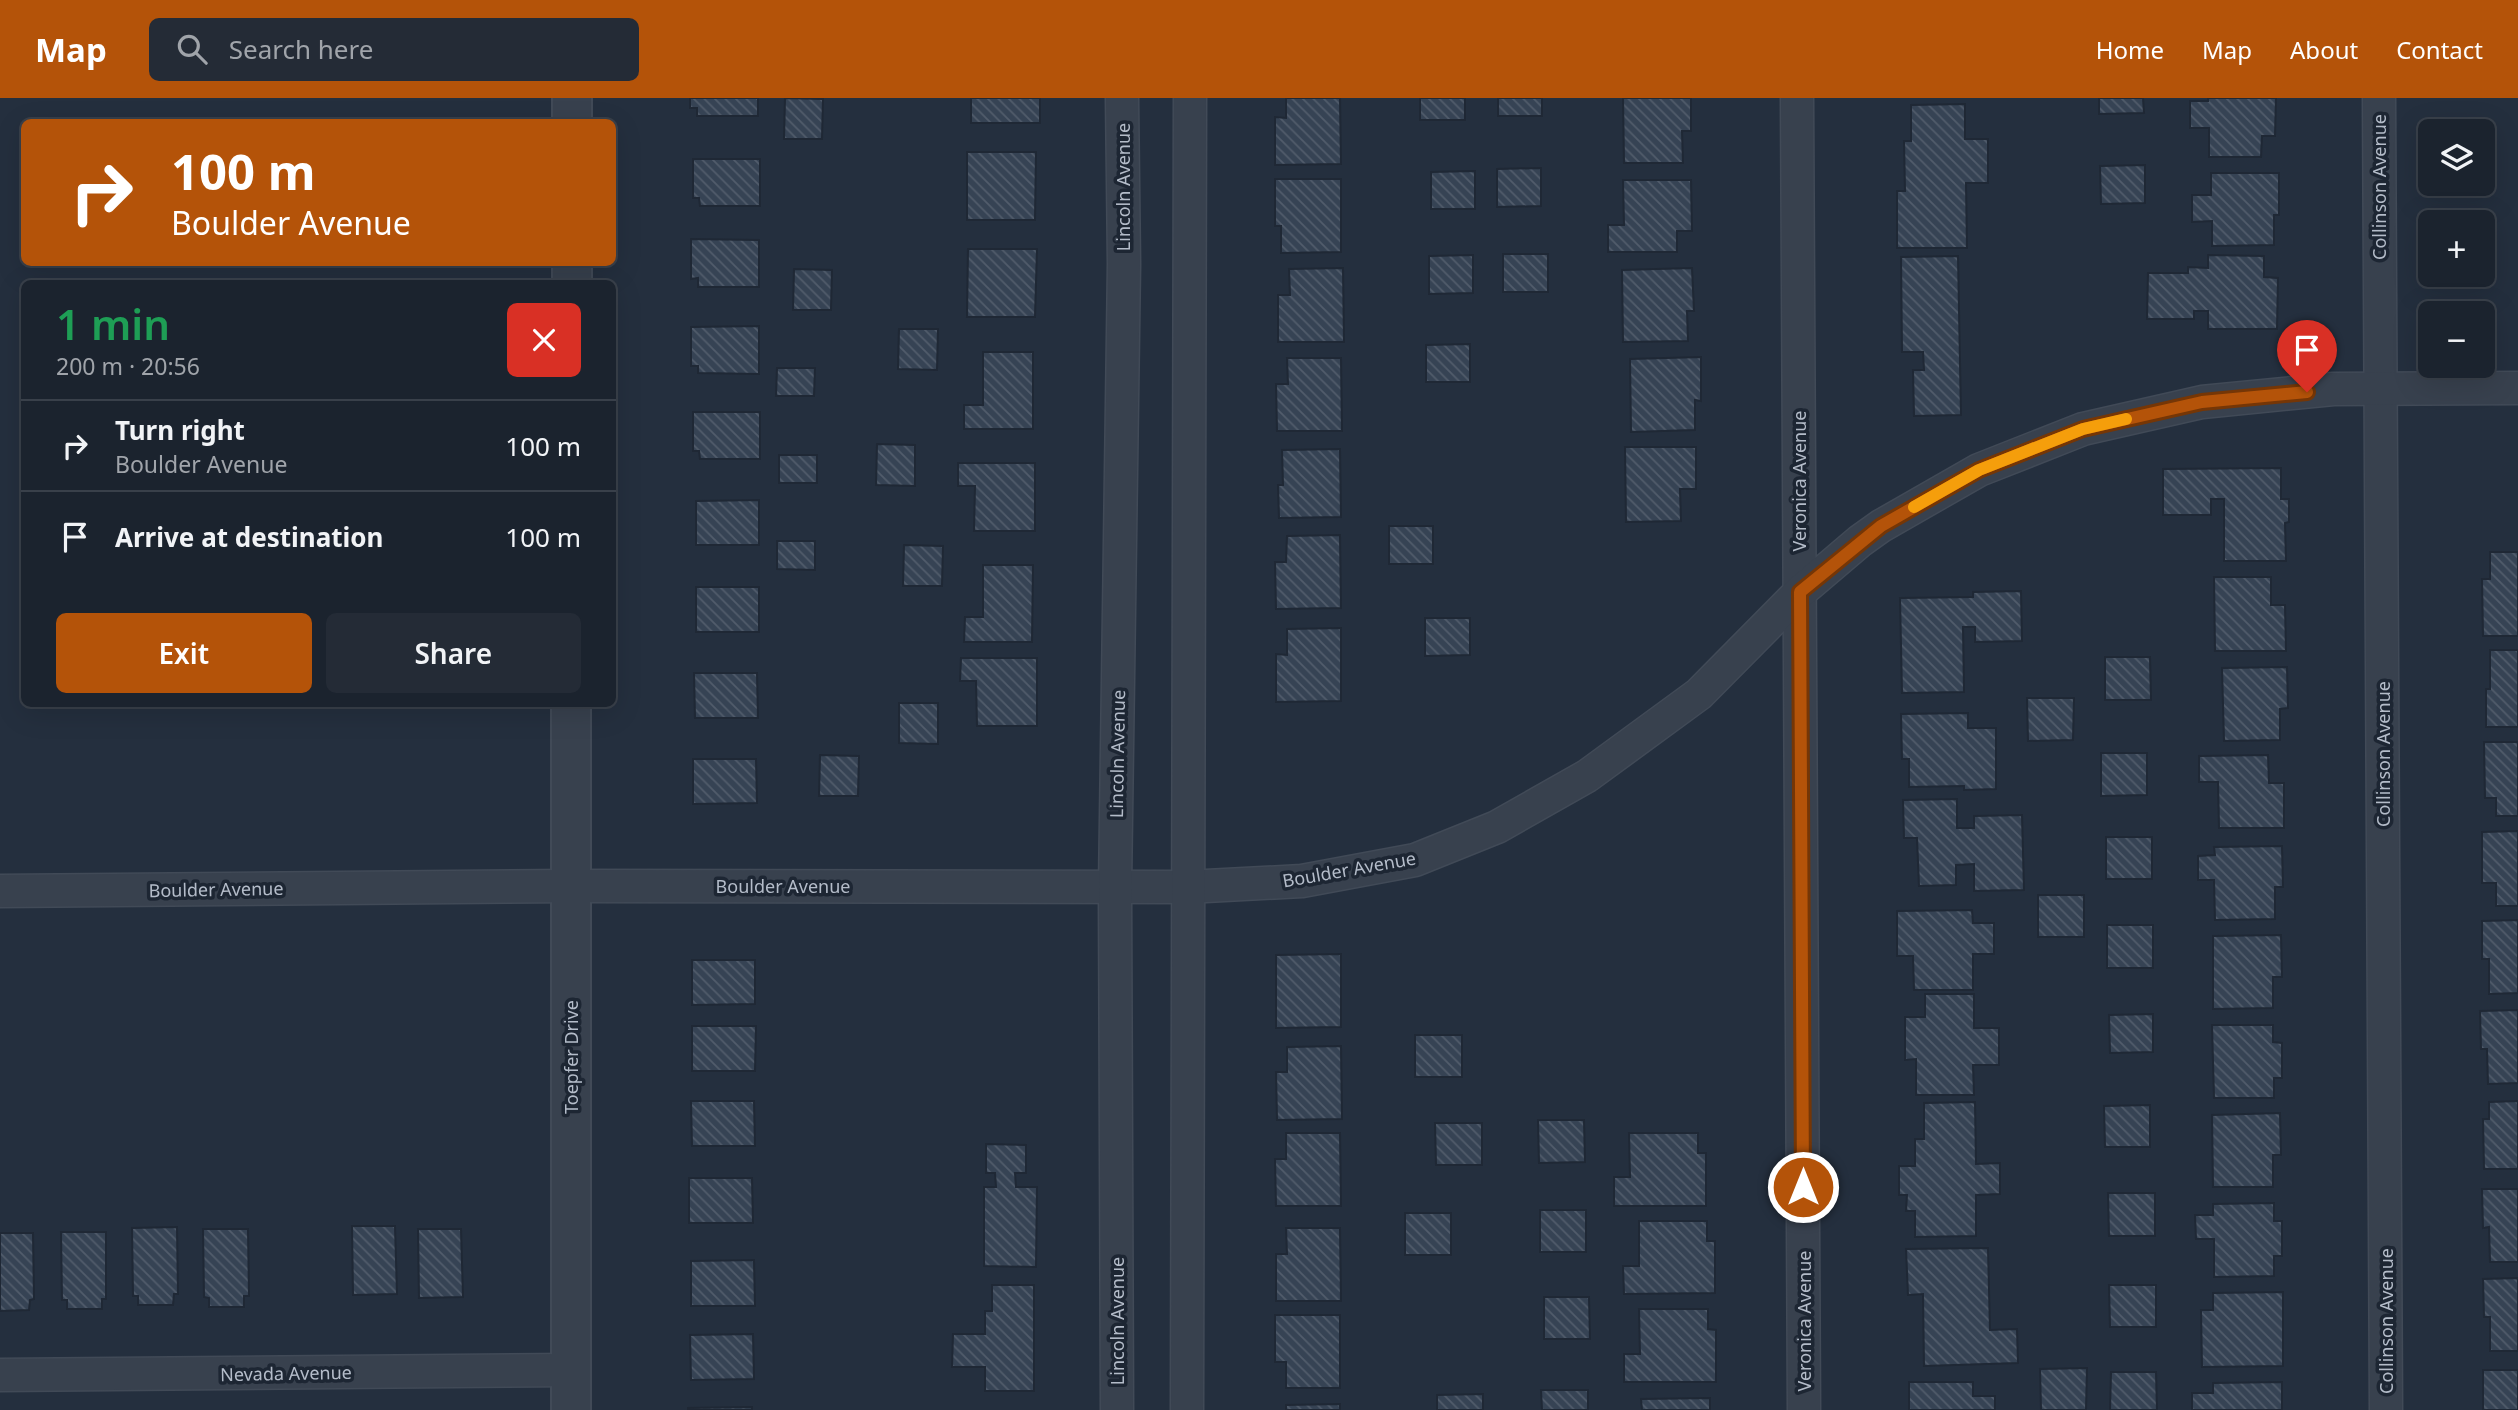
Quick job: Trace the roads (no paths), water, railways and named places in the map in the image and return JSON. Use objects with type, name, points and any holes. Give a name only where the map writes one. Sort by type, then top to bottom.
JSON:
[{"type":"street","points":[[572,98],[572,119]]},
{"type":"street","name":"Lincoln Avenue","points":[[1117,1410],[1115,887],[1124,264],[1122,98]]},
{"type":"street","points":[[1187,1410],[1190,98]]},
{"type":"street","name":"Veronica Avenue","points":[[1797,98],[1804,1410]]},
{"type":"street","name":"Collinson Avenue","points":[[2379,98],[2386,1410]]},
{"type":"street","name":"Boulder Avenue","points":[[0,891],[571,886],[1187,887],[1302,881],[1415,860],[1497,827],[1587,776],[1699,694],[1800,592],[1881,526],[1979,470],[2083,429],[2202,402],[2333,389],[2518,388]]},
{"type":"street","name":"Toepfer Drive","points":[[571,707],[571,1410]]},
{"type":"street","name":"Nevada Avenue","points":[[0,1375],[571,1370]]}]
